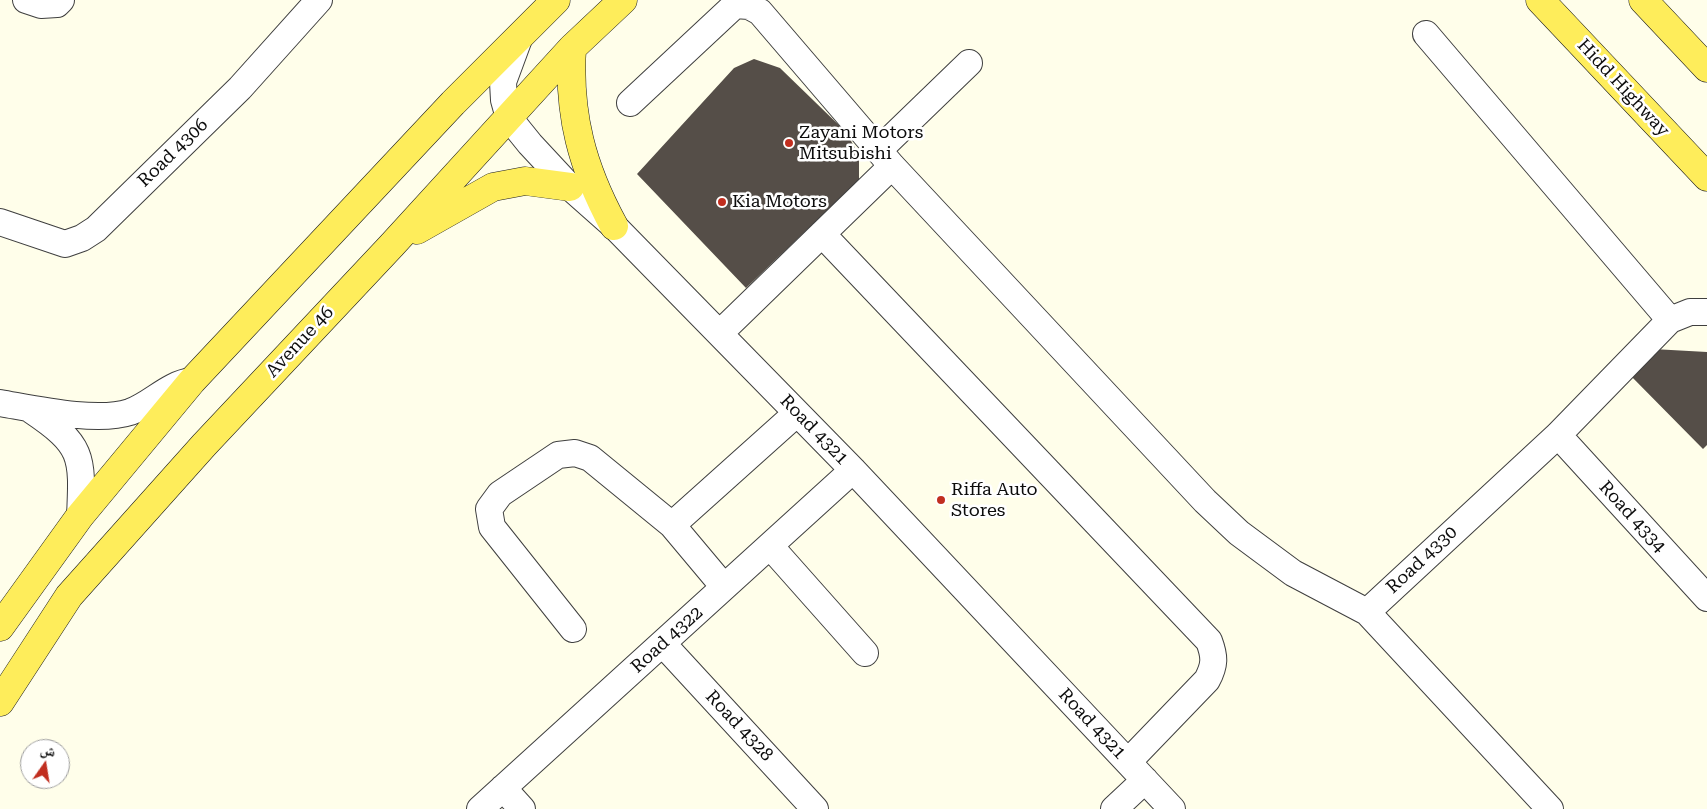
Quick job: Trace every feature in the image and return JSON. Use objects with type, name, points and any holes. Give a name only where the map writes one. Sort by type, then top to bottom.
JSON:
[{"type":"main road","points":[[0,627],[80,516],[192,381],[453,103],[556,0]]},
{"type":"main road","name":"Avenue 46","points":[[0,702],[69,596],[217,431],[392,245],[572,48],[623,0]]},
{"type":"main road","name":"Hidd Highway","points":[[1540,0],[1707,176]]},
{"type":"main road","points":[[1643,0],[1707,68]]},
{"type":"main road","points":[[572,48],[571,96],[582,158],[596,192],[614,226]]},
{"type":"main road","points":[[392,245],[493,187],[525,181],[570,187]]},
{"type":"street","points":[[26,0],[41,5],[57,4],[61,0]]},
{"type":"street","name":"Road 4306","points":[[0,222],[65,244],[82,238],[96,229],[240,88],[319,0]]},
{"type":"street","points":[[630,103],[735,5],[749,6],[760,12],[886,158],[1205,501],[1239,533],[1293,573],[1367,612],[1550,809]]},
{"type":"street","points":[[1426,34],[1670,320],[1690,312],[1707,312]]},
{"type":"street","name":"Road 4321","points":[[520,36],[503,82],[504,100],[509,118],[530,144],[570,187],[614,226],[853,470],[1172,809]]},
{"type":"street","points":[[720,333],[822,234],[970,63]]},
{"type":"street","points":[[822,234],[1209,641],[1215,655],[1213,669],[1207,680],[1137,771],[1114,809]]},
{"type":"street","name":"Road 4330","points":[[1367,612],[1558,435],[1670,320]]},
{"type":"street","points":[[0,403],[113,416],[144,406],[181,382],[192,381]]},
{"type":"street","points":[[26,407],[55,427],[72,443],[81,474],[80,516]]},
{"type":"street","points":[[672,525],[797,412]]},
{"type":"street","name":"Road 4334","points":[[1558,435],[1707,598]]},
{"type":"street","points":[[573,629],[492,527],[489,509],[500,494],[558,454],[575,453],[590,458],[672,525],[724,587]]},
{"type":"street","name":"Road 4322","points":[[480,809],[853,470]]},
{"type":"street","points":[[770,546],[865,653]]},
{"type":"street","name":"Road 4328","points":[[663,644],[815,809]]},
{"type":"street","points":[[503,788],[522,809]]},
{"type":"building","points":[[754,59],[780,68],[846,132],[859,155],[859,180],[746,288],[637,174],[734,68]]},
{"type":"building","points":[[1653,349],[1707,352],[1707,445],[1703,449],[1628,373]]},
{"type":"place","name":"Zayani Motors Mitsubishi","points":[[789,143]]},
{"type":"place","name":"Kia Motors","points":[[722,202]]},
{"type":"place","name":"Riffa Auto Stores","points":[[941,500]]}]
